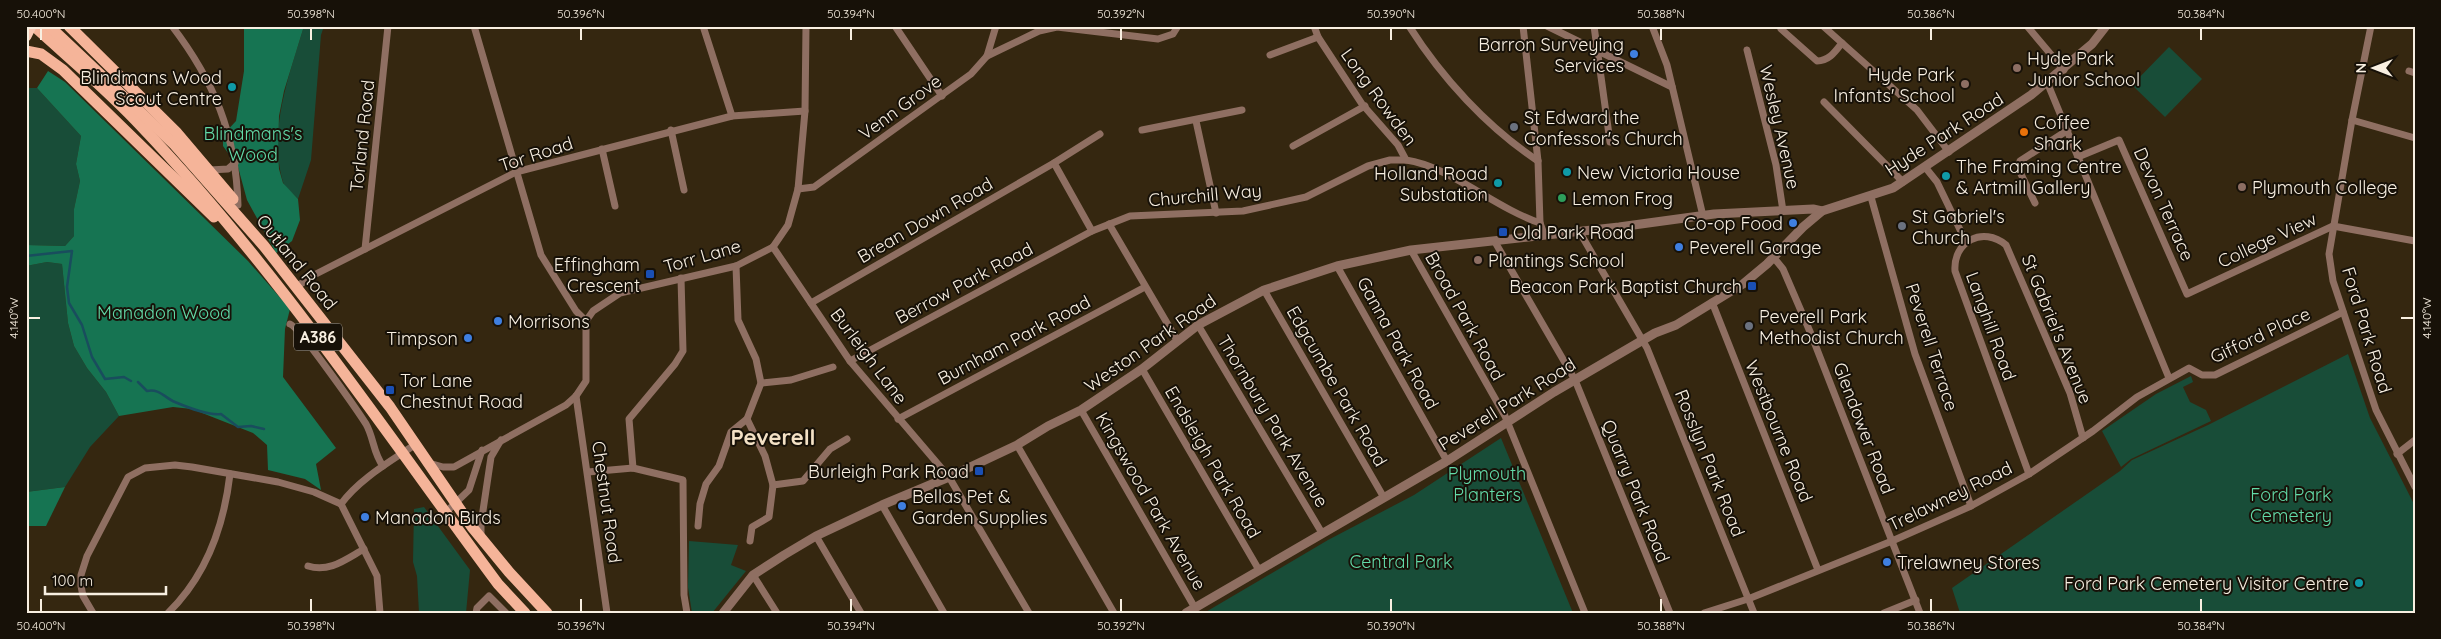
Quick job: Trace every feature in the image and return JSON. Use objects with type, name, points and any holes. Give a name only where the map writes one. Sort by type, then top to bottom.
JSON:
[{"type":"highway","points":[[26,36],[32,26]]},
{"type":"main road","name":"Outland Road","points":[[32,26],[182,152],[264,246],[416,444],[482,538],[547,613]]},
{"type":"main road","name":"Outland Road","points":[[49,26],[122,100],[257,260],[355,385],[498,584],[525,613]]},
{"type":"main road","points":[[69,26],[177,134],[210,170],[238,205],[264,246]]},
{"type":"main road","points":[[26,51],[41,54],[63,70],[257,260]]},
{"type":"street","name":"Outland Road","points":[[172,26],[189,49],[216,95],[226,122],[235,163],[238,205]]},
{"type":"street","name":"Torland Road","points":[[365,250],[388,26]]},
{"type":"street","points":[[428,462],[443,467],[454,467],[566,405],[576,396],[586,381],[586,321],[576,311],[541,255],[474,26]]},
{"type":"street","points":[[703,26],[732,116]]},
{"type":"street","name":"Torr Lane","points":[[586,321],[593,311],[620,293],[736,266],[773,247],[788,225],[798,189],[805,111],[806,26]]},
{"type":"street","points":[[895,26],[942,96]]},
{"type":"street","name":"Venn Grove","points":[[798,189],[814,187],[971,74],[987,56],[996,26]]},
{"type":"street","points":[[987,56],[1045,29],[1057,27],[1158,39],[1173,34],[1178,26]]},
{"type":"street","name":"Long Rowden","points":[[1314,26],[1318,37],[1364,106],[1398,145],[1406,160],[1423,162],[1495,204],[1540,223]]},
{"type":"street","points":[[1409,26],[1439,67],[1476,109],[1512,144],[1538,161]]},
{"type":"street","points":[[1523,26],[1538,161],[1540,223],[1544,234]]},
{"type":"street","points":[[1547,26],[1672,87]]},
{"type":"street","points":[[1594,26],[1610,142]]},
{"type":"street","points":[[1652,26],[1667,65],[1703,216]]},
{"type":"street","points":[[1822,26],[1917,110],[1949,152]]},
{"type":"street","points":[[2027,26],[2064,70]]},
{"type":"street","name":"Hyde Park Road","points":[[1832,206],[1893,188],[1949,152],[2064,70],[2092,44],[2106,26]]},
{"type":"street","name":"Ford Park Road","points":[[2371,26],[2352,120],[2329,254],[2333,281],[2376,410],[2415,487]]},
{"type":"street","points":[[1780,29],[1817,61],[1823,61],[1831,56],[1842,43]]},
{"type":"street","points":[[1270,55],[1318,37]]},
{"type":"street","name":"Wesley Avenue","points":[[1747,50],[1776,165],[1783,211]]},
{"type":"street","points":[[2047,82],[2170,378]]},
{"type":"street","points":[[1824,102],[1903,182]]},
{"type":"street","points":[[1293,146],[1364,106]]},
{"type":"street","points":[[1142,130],[1196,121],[1242,110]]},
{"type":"street","name":"Tor Road","points":[[296,287],[314,275],[516,172],[671,130],[732,116],[805,111]]},
{"type":"street","points":[[2352,120],[2415,138]]},
{"type":"street","points":[[1196,121],[1216,213]]},
{"type":"street","points":[[671,130],[684,190]]},
{"type":"street","points":[[2035,204],[2019,170],[2020,161],[2068,130]]},
{"type":"street","name":"Brean Down Road","points":[[810,303],[1054,163],[1100,134]]},
{"type":"street","name":"Devon Terrace","points":[[2078,157],[2120,140],[2187,294]]},
{"type":"street","points":[[602,149],[615,206]]},
{"type":"street","name":"Churchill Way","points":[[1092,231],[1130,216],[1243,211],[1306,197],[1368,166],[1390,160],[1406,160]]},
{"type":"street","points":[[210,170],[228,169],[235,163]]},
{"type":"street","points":[[1054,163],[1092,231]]},
{"type":"street","points":[[1925,167],[1937,182],[1966,242]]},
{"type":"street","name":"Peverell Terrace","points":[[1870,196],[1915,354],[1971,506]]},
{"type":"street","name":"Peverell Park Road","points":[[1186,613],[1447,461],[1642,340],[1676,325],[1743,284],[1774,258],[1802,227],[1822,211],[1832,206]]},
{"type":"street","name":"Weston Park Road","points":[[723,613],[753,575],[816,536],[1017,445],[1048,426],[1082,410],[1142,369],[1198,325],[1264,290],[1337,266],[1411,250],[1495,242],[1544,234],[1747,211],[1822,211]]},
{"type":"street","points":[[1109,224],[1177,340]]},
{"type":"street","points":[[2333,226],[2415,241]]},
{"type":"street","name":"College View","points":[[2187,294],[2333,226]]},
{"type":"street","name":"Berrow Park Road","points":[[850,361],[1092,231]]},
{"type":"street","name":"Rosslyn Park Road","points":[[1579,231],[1642,340],[1754,613]]},
{"type":"street","name":"St Gabriel's Avenue","points":[[1966,242],[1976,237],[1991,236],[2006,245],[2070,393],[2083,438]]},
{"type":"street","points":[[1495,242],[1575,380]]},
{"type":"street","name":"Langhill Road","points":[[1966,242],[1957,253],[1955,271],[2029,474]]},
{"type":"street","name":"Burleigh Lane","points":[[773,247],[850,361],[949,477]]},
{"type":"street","name":"Broad Park Road","points":[[1411,250],[1507,423],[1585,613]]},
{"type":"street","name":"Glendower Road","points":[[1774,258],[1783,269],[1811,334],[1920,613]]},
{"type":"street","points":[[698,526],[700,504],[706,484],[719,466],[731,432],[747,419],[761,383],[756,359],[738,320],[736,266]]},
{"type":"street","name":"Ganna Park Road","points":[[1337,266],[1447,461]]},
{"type":"street","points":[[633,468],[629,419],[675,364],[683,351],[681,278]]},
{"type":"street","name":"Burnham Park Road","points":[[898,419],[1145,287]]},
{"type":"street","name":"Edgcumbe Park Road","points":[[1264,290],[1384,496]]},
{"type":"street","name":"Westbourne Road","points":[[1712,302],[1818,570]]},
{"type":"street","name":"Gifford Place","points":[[2189,368],[2202,375],[2215,375],[2343,312]]},
{"type":"street","points":[[290,324],[326,367],[366,424],[374,452],[383,466]]},
{"type":"street","name":"Thornbury Park Avenue","points":[[1198,325],[1322,533]]},
{"type":"street","points":[[761,383],[791,380],[833,367]]},
{"type":"street","name":"Trelawney Road","points":[[1704,613],[1748,599],[1892,541],[1971,506],[2029,474],[2083,438],[2137,396],[2189,368]]},
{"type":"street","name":"Endsleigh Park Road","points":[[1142,369],[1259,570]]},
{"type":"street","name":"Quarry Park Road","points":[[1575,380],[1670,613]]},
{"type":"street","name":"Chestnut Road","points":[[576,396],[607,613]]},
{"type":"street","name":"Kingswood Park Avenue","points":[[1082,410],[1195,608]]},
{"type":"street","points":[[747,419],[765,456],[773,485],[769,517],[752,527],[750,541]]},
{"type":"street","points":[[773,485],[803,481],[830,449],[847,439]]},
{"type":"street","points":[[482,538],[481,524],[491,457],[502,440]]},
{"type":"street","points":[[2397,454],[2415,440]]},
{"type":"street","points":[[341,504],[347,495],[383,466],[416,444]]},
{"type":"street","points":[[1017,445],[1114,613]]},
{"type":"street","points":[[446,512],[457,504],[469,490],[482,450]]},
{"type":"street","points":[[93,613],[83,596],[81,575],[93,543],[128,478],[145,468],[174,465],[288,484],[314,492],[341,504],[377,576],[380,613]]},
{"type":"street","points":[[588,472],[633,468],[683,480],[684,595],[687,613]]},
{"type":"street","points":[[168,613],[193,584],[218,533],[226,504],[230,474]]},
{"type":"street","points":[[949,477],[1029,613]]},
{"type":"street","points":[[882,505],[944,613]]},
{"type":"street","points":[[816,536],[861,613]]},
{"type":"street","points":[[308,566],[316,569],[327,568],[364,549]]},
{"type":"street","points":[[753,575],[777,613]]},
{"type":"street","points":[[476,613],[476,608],[489,596],[506,613]]},
{"type":"street","points":[[1884,613],[1916,600]]},
{"type":"green space","name":"Blindmans's Wood","points":[[244,26],[304,26],[284,91],[279,116],[278,152],[279,169],[283,183],[298,199],[300,220],[292,241],[276,253],[247,200],[238,167],[223,146],[223,135],[236,121],[244,71]]},
{"type":"green space","points":[[304,26],[324,26],[321,35],[311,160],[298,199],[283,182],[278,143],[282,103]]},
{"type":"green space","points":[[2169,47],[2202,79],[2165,117],[2132,85]]},
{"type":"green space","name":"Manadon Wood","points":[[48,71],[65,82],[248,261],[290,309],[285,329],[283,377],[336,448],[316,464],[321,490],[305,479],[268,470],[267,445],[253,433],[192,409],[173,407],[119,416],[106,392],[87,368],[74,346],[68,323],[62,264],[47,262],[26,266],[26,245],[65,246],[74,236],[74,209],[80,181],[76,164],[81,136],[37,88]]},
{"type":"green space","points":[[26,88],[37,88],[81,136],[76,164],[80,181],[74,209],[74,236],[65,246],[26,245]]},
{"type":"green space","points":[[47,262],[62,264],[68,323],[74,346],[87,368],[106,392],[119,416],[90,447],[65,487],[26,492],[26,266]]},
{"type":"green space","name":"Ford Park Cemetery","points":[[2348,354],[2370,418],[2415,506],[2415,613],[1960,613],[1952,588],[2120,471],[2132,460],[2208,425]]},
{"type":"green space","points":[[2191,376],[2193,382],[2183,387],[2190,402],[2206,410],[2211,421],[2131,459],[2121,467],[2102,431],[2156,394]]},
{"type":"green space","points":[[1501,438],[1573,613],[1204,613],[1328,540],[1414,495]]},
{"type":"green space","points":[[65,487],[46,526],[26,526],[26,492]]},
{"type":"green space","points":[[424,507],[470,570],[466,613],[419,613],[417,576],[413,562],[414,509]]},
{"type":"green space","points":[[689,541],[738,545],[731,565],[746,571],[712,613],[692,613],[688,587]]},
{"type":"waterway","points":[[26,256],[72,251],[67,287],[69,303],[82,325],[92,357],[105,379],[124,377],[131,381]]},
{"type":"waterway","points":[[138,382],[147,391],[158,392],[185,406],[204,412],[221,414],[238,427],[251,426],[264,429]]},
{"type":"place","name":"Barron Surveying Services","points":[[1634,54]]},
{"type":"place","name":"Hyde Park Junior School","points":[[2017,68]]},
{"type":"place","name":"Hyde Park Infants' School","points":[[1965,84]]},
{"type":"place","name":"Blindmans Wood Scout Centre","points":[[232,87]]},
{"type":"place","name":"St Edward the Confessor's Church","points":[[1514,127]]},
{"type":"place","name":"Coffee Shark","points":[[2024,132]]},
{"type":"place","name":"New Victoria House","points":[[1567,172]]},
{"type":"place","name":"The Framing Centre & Artmill Gallery","points":[[1946,176]]},
{"type":"place","name":"Holland Road Substation","points":[[1498,183]]},
{"type":"place","name":"Plymouth College","points":[[2242,187]]},
{"type":"place","name":"Lemon Frog","points":[[1562,198]]},
{"type":"place","name":"Co-op Food","points":[[1793,223]]},
{"type":"place","name":"St Gabriel's Church","points":[[1902,226]]},
{"type":"place","name":"Old Park Road","points":[[1503,232]]},
{"type":"place","name":"Peverell Garage","points":[[1679,247]]},
{"type":"place","name":"Plantings School","points":[[1478,260]]},
{"type":"place","name":"Effingham Crescent","points":[[650,274]]},
{"type":"place","name":"Beacon Park Baptist Church","points":[[1752,286]]},
{"type":"place","name":"Morrisons","points":[[498,321]]},
{"type":"place","name":"Peverell Park Methodist Church","points":[[1749,326]]},
{"type":"place","name":"Timpson","points":[[468,338]]},
{"type":"place","name":"Tor Lane Chestnut Road","points":[[390,390]]},
{"type":"place","name":"Burleigh Park Road","points":[[979,471]]},
{"type":"place","name":"Bellas Pet & Garden Supplies","points":[[902,506]]},
{"type":"place","name":"Manadon Birds","points":[[365,517]]},
{"type":"place","name":"Trelawney Stores","points":[[1887,562]]},
{"type":"place","name":"Ford Park Cemetery Visitor Centre","points":[[2359,583]]},
{"type":"district","name":"Peverell","points":[[773,437]]},
{"type":"park label","name":"Plymouth Planters","points":[[1487,483]]},
{"type":"park label","name":"Central Park","points":[[1401,561]]}]
